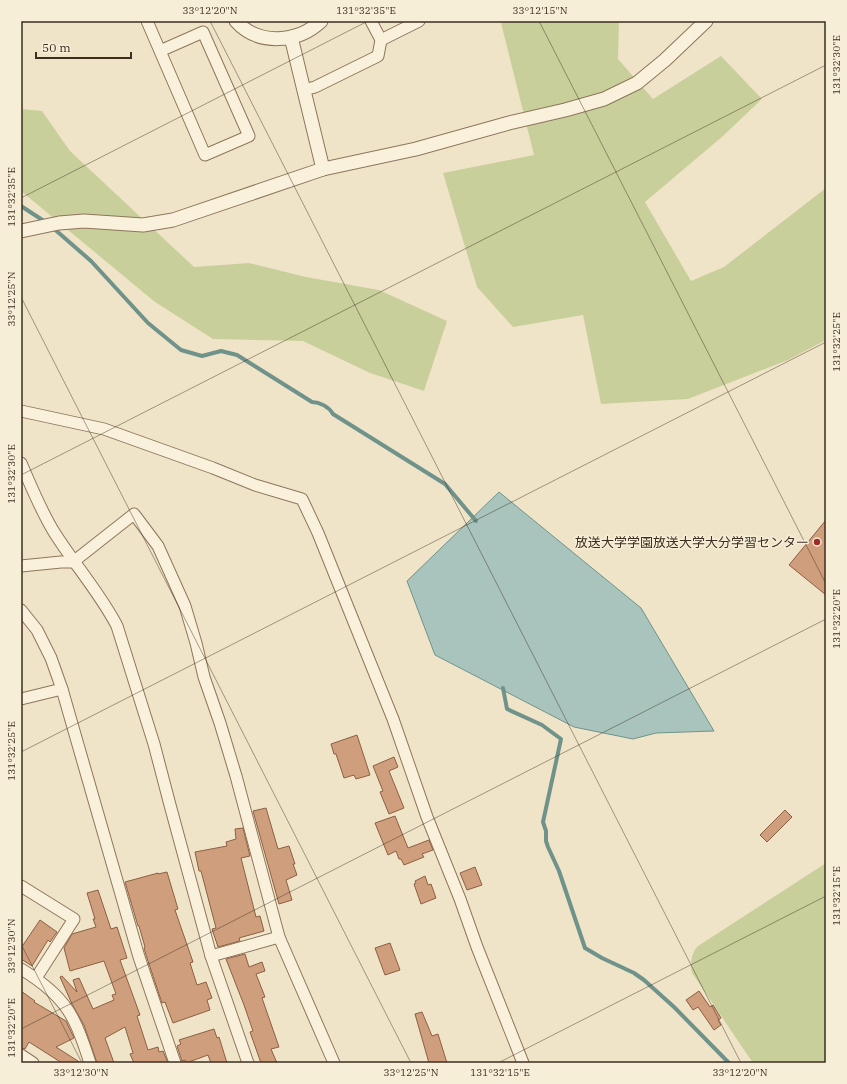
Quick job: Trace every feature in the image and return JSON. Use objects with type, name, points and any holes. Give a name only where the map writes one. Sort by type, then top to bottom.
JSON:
[{"type":"street","points":[[146,21],[205,155],[249,136],[203,32],[160,51]]},
{"type":"street","points":[[236,21],[247,30],[262,37],[279,39],[291,37],[310,30],[320,21]]},
{"type":"street","points":[[304,90],[378,56],[381,40],[371,21]]},
{"type":"street","points":[[381,40],[417,21]]},
{"type":"street","points":[[21,231],[59,223],[84,221],[143,225],[173,220],[323,169],[416,148],[604,99],[637,83],[665,60],[706,21]]},
{"type":"street","points":[[291,37],[323,169]]},
{"type":"street","points":[[21,411],[104,429],[213,468],[254,485],[302,500],[327,553],[393,719],[427,817],[523,1063]]},
{"type":"street","points":[[21,463],[53,530],[73,562],[108,609],[117,626],[154,744],[211,956],[248,1063]]},
{"type":"street","points":[[21,566],[73,562],[134,514],[158,546],[185,606],[204,677],[236,776],[280,937],[334,1063]]},
{"type":"street","points":[[21,610],[37,630],[51,658],[62,689],[138,957],[175,1063]]},
{"type":"street","points":[[21,699],[62,689]]},
{"type":"street","points":[[21,886],[74,919],[36,978]]},
{"type":"street","points":[[211,956],[280,937]]},
{"type":"street","points":[[21,970],[36,978],[63,1004],[72,1017],[90,1063]]},
{"type":"street","points":[[21,1055],[33,1063]]},
{"type":"green space","points":[[507,21],[619,21],[618,59],[653,99],[721,56],[762,99],[723,136],[645,202],[691,281],[724,267],[826,188],[826,340],[788,360],[688,399],[601,404],[583,315],[513,327],[477,287],[443,173],[534,155],[501,23]]},
{"type":"green space","points":[[21,109],[42,111],[70,151],[194,267],[249,263],[306,277],[379,290],[447,321],[424,391],[370,373],[303,341],[213,339],[155,302],[21,191]]},
{"type":"green space","points":[[826,863],[826,1063],[753,1063],[692,973],[692,955],[698,946]]},
{"type":"water","points":[[499,492],[641,608],[714,731],[656,733],[633,739],[574,727],[435,655],[407,581]]},
{"type":"building","name":"放送大学学園放送大学大分学習センター","points":[[826,520],[826,595],[789,565]]},
{"type":"building","points":[[357,735],[370,775],[356,779],[354,775],[344,778],[331,744]]},
{"type":"building","points":[[394,757],[398,767],[389,771],[404,808],[389,814],[380,792],[383,791],[373,766]]},
{"type":"building","points":[[266,808],[278,849],[289,846],[297,875],[286,880],[292,900],[279,904],[253,811]]},
{"type":"building","points":[[785,810],[792,817],[767,842],[760,835]]},
{"type":"building","points":[[395,816],[408,848],[429,840],[433,850],[422,854],[424,857],[404,865],[401,859],[399,859],[396,851],[388,855],[375,823]]},
{"type":"building","points":[[243,828],[250,856],[241,858],[256,917],[260,916],[264,931],[239,938],[240,941],[218,947],[212,929],[216,928],[201,871],[199,871],[195,852],[227,846],[226,842],[236,839],[235,829]]},
{"type":"building","points":[[475,867],[482,885],[467,890],[460,873]]},
{"type":"building","points":[[167,872],[178,909],[175,910],[193,962],[190,963],[197,985],[206,982],[212,998],[207,1000],[210,1010],[173,1023],[165,1002],[162,1003],[146,955],[139,926],[125,882]]},
{"type":"building","points":[[425,876],[428,885],[431,884],[436,898],[421,904],[414,884],[416,883],[415,881]]},
{"type":"building","points":[[98,890],[111,929],[117,927],[127,958],[120,960],[140,1015],[137,1016],[148,1050],[158,1047],[159,1052],[163,1051],[168,1063],[134,1063],[130,1054],[133,1053],[125,1027],[105,1038],[114,1063],[97,1063],[84,1025],[72,1004],[60,977],[62,976],[77,992],[73,980],[79,978],[93,1009],[114,1000],[112,995],[116,994],[104,961],[70,971],[64,948],[72,934],[96,927],[87,893]]},
{"type":"building","points":[[40,920],[57,932],[50,942],[48,940],[32,966],[21,959],[21,948]]},
{"type":"building","points":[[390,943],[400,970],[385,975],[375,948]]},
{"type":"building","points":[[245,954],[249,967],[262,962],[265,971],[256,974],[265,997],[262,998],[279,1047],[271,1049],[277,1063],[261,1063],[250,1032],[253,1031],[226,959]]},
{"type":"building","points":[[21,991],[35,1001],[34,1002],[66,1021],[74,1038],[56,1047],[81,1063],[62,1063],[29,1042],[25,1049],[21,1048]]},
{"type":"building","points":[[699,991],[710,1007],[713,1005],[721,1018],[718,1020],[721,1025],[714,1030],[698,1007],[693,1010],[686,1000]]},
{"type":"building","points":[[422,1012],[432,1036],[438,1034],[447,1063],[429,1063],[415,1014]]},
{"type":"building","points":[[214,1029],[217,1038],[219,1037],[227,1063],[211,1063],[208,1055],[186,1063],[185,1060],[182,1061],[177,1046],[181,1044],[179,1040]]},
{"type":"waterway","points":[[21,206],[47,223]]},
{"type":"waterway","points":[[52,227],[91,261],[148,323],[181,350],[202,356],[221,351],[237,355],[312,402],[324,405],[333,414],[445,484],[476,521]]},
{"type":"waterway","points":[[503,688],[507,709],[542,725],[561,739],[543,822],[546,831],[546,841],[559,871],[585,948],[634,973],[644,980],[674,1007],[729,1063]]},
{"type":"place","name":"放送大学学園放送大学大分学習センター","points":[[817,542]]}]
